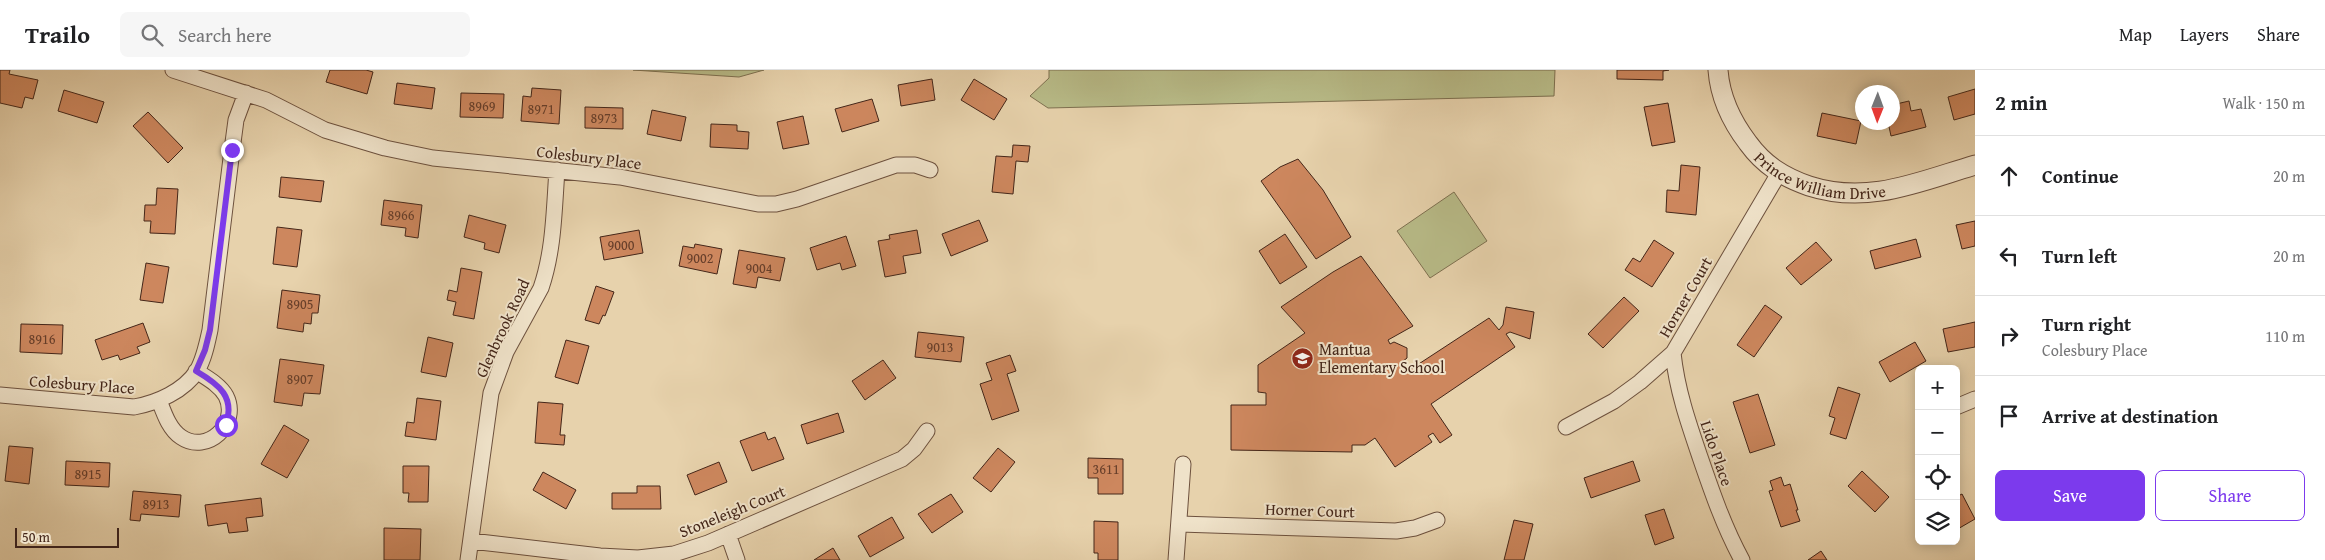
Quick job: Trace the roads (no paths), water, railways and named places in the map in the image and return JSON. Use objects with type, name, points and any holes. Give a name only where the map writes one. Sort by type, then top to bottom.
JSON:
[{"type":"street","name":"Colesbury Place","points":[[173,70],[276,104],[325,130],[385,148],[433,158],[620,177],[758,204],[776,204],[797,199],[896,165],[915,165],[930,170]]},
{"type":"street","name":"Prince William Drive","points":[[1718,70],[1726,104],[1739,130],[1769,166],[1788,179],[1825,191],[1864,194],[1890,190],[1975,165]]},
{"type":"street","name":"Colesbury Place","points":[[0,395],[116,407],[134,407],[151,404],[170,395],[196,371],[205,350],[210,330],[235,130],[246,93]]},
{"type":"street","name":"Glenbrook Road","points":[[468,560],[491,393],[506,352],[541,288],[545,277],[551,247],[557,170]]},
{"type":"street","name":"Horner Court","points":[[1566,427],[1614,401],[1640,382],[1673,353],[1779,174]]},
{"type":"street","name":"Lido Place","points":[[1673,353],[1676,382],[1682,402],[1717,506],[1730,539],[1742,560]]},
{"type":"street","points":[[159,400],[165,416],[180,437],[189,441],[201,442],[208,441],[220,433],[226,425],[230,414],[228,401],[221,389],[196,371]]},
{"type":"street","points":[[1960,405],[1975,399]]},
{"type":"street","name":"Stoneleigh Court","points":[[471,542],[600,556],[638,558],[674,554],[708,543],[902,459],[914,449],[927,431]]},
{"type":"street","points":[[1176,560],[1180,524],[1182,464]]},
{"type":"street","name":"Horner Court","points":[[1180,524],[1396,531],[1415,528],[1437,520]]},
{"type":"street","points":[[728,534],[737,560]]},
{"type":"place","name":"Mantua Elementary School","points":[[1303,358]]}]
